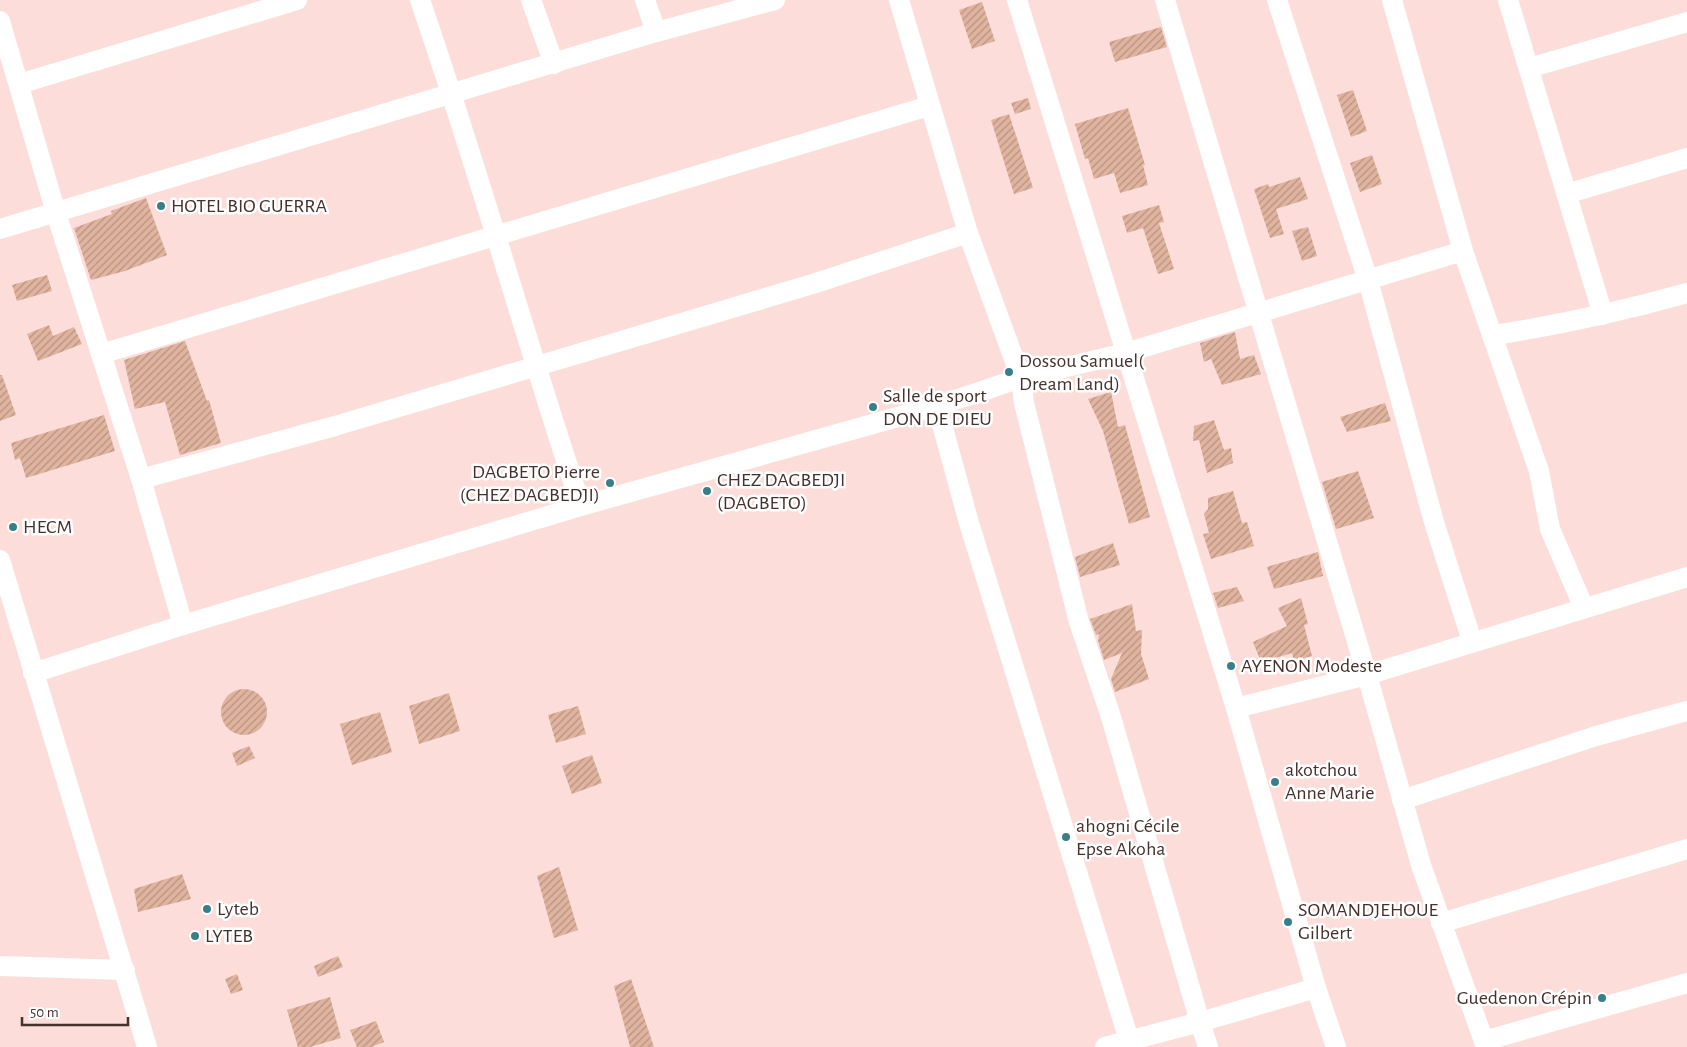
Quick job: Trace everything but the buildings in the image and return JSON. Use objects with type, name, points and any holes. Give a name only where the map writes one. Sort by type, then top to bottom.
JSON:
[{"type":"street","points":[[19,84],[297,0]]},
{"type":"street","points":[[420,0],[453,95],[498,236],[534,365],[582,506]]},
{"type":"street","points":[[531,0],[554,64]]},
{"type":"street","points":[[645,0],[656,32]]},
{"type":"street","points":[[898,0],[968,233],[1021,378],[1024,403],[1079,622],[1111,717],[1208,1047]]},
{"type":"street","points":[[1017,0],[1097,253],[1125,353],[1236,708],[1316,988],[1336,1047]]},
{"type":"street","points":[[1165,0],[1421,865],[1485,1044],[1687,983]]},
{"type":"street","points":[[1277,0],[1368,280],[1434,522],[1472,641]]},
{"type":"street","points":[[1392,0],[1463,251],[1494,335],[1539,471],[1550,529],[1584,608]]},
{"type":"street","points":[[1508,0],[1603,315]]},
{"type":"street","points":[[0,228],[453,95],[656,32],[767,1]]},
{"type":"street","points":[[0,21],[56,213],[141,479],[183,624]]},
{"type":"street","points":[[1529,68],[1687,22]]},
{"type":"street","points":[[101,354],[929,106]]},
{"type":"street","points":[[1566,194],[1687,158]]},
{"type":"street","points":[[141,479],[335,426],[534,365],[816,283],[968,233]]},
{"type":"street","points":[[33,673],[183,624],[582,506],[937,406],[1021,378],[1125,353],[1463,251]]},
{"type":"street","points":[[1494,335],[1547,327],[1603,315],[1687,293]]},
{"type":"street","points":[[937,406],[969,523],[1129,1040]]},
{"type":"street","points":[[0,560],[148,1047]]},
{"type":"street","points":[[1236,708],[1366,675],[1472,641],[1687,577]]},
{"type":"street","points":[[1402,800],[1596,736],[1687,710]]},
{"type":"street","points":[[1441,923],[1687,849]]},
{"type":"street","points":[[0,966],[125,970]]},
{"type":"street","points":[[1105,1047],[1200,1022],[1316,988]]},
{"type":"place","name":"HOTEL BIO GUERRA","points":[[161,206]]},
{"type":"place","name":"Dossou Samuel( Dream Land)","points":[[1009,372]]},
{"type":"place","name":"Salle de sport DON DE DIEU","points":[[873,407]]},
{"type":"place","name":"DAGBETO Pierre (CHEZ DAGBEDJI)","points":[[610,483]]},
{"type":"place","name":"CHEZ DAGBEDJI (DAGBETO)","points":[[707,491]]},
{"type":"place","name":"HECM","points":[[13,527]]},
{"type":"place","name":"AYENON Modeste","points":[[1231,666]]},
{"type":"place","name":"akotchou Anne Marie","points":[[1275,782]]},
{"type":"place","name":"ahogni Cécile Epse Akoha","points":[[1066,837]]},
{"type":"place","name":"Lyteb","points":[[207,909]]},
{"type":"place","name":"SOMANDJEHOUE Gilbert","points":[[1288,922]]},
{"type":"place","name":"LYTEB","points":[[195,936]]},
{"type":"place","name":"Guedenon Crépin","points":[[1602,998]]}]
